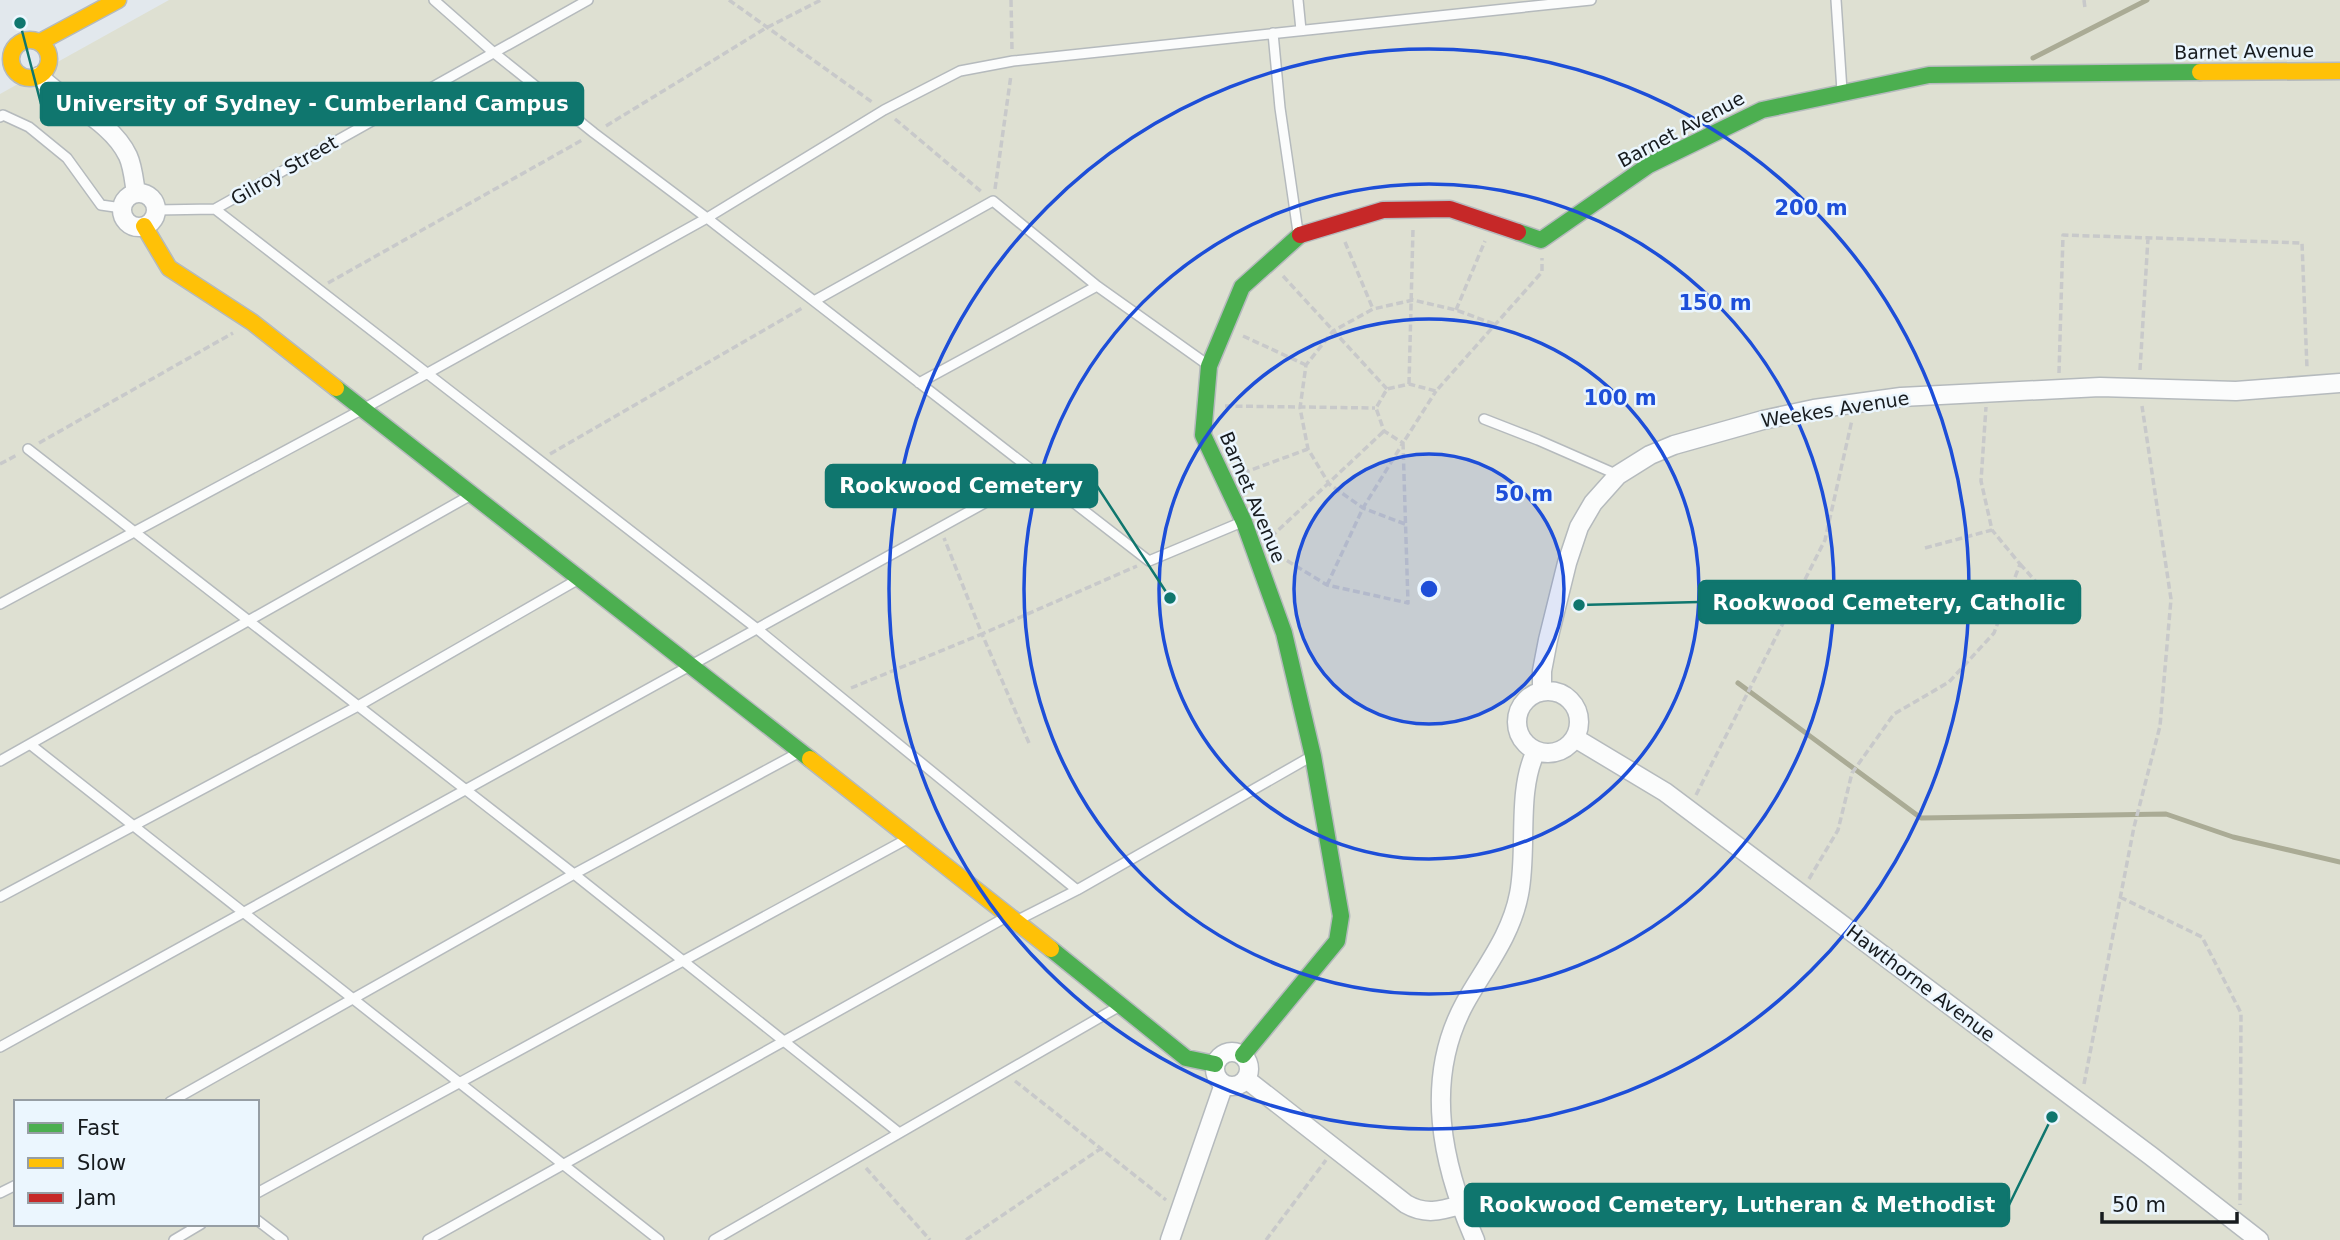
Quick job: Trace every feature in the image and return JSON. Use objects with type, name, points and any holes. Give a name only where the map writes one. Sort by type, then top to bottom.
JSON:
[{"type":"street","points":[[40,42],[48,51],[49,62],[44,73],[39,76],[28,78],[17,74],[5,61],[21,42],[40,42],[118,0]]},
{"type":"street","name":"Barnet Avenue","points":[[1243,1055],[1337,941],[1341,916],[1313,756],[1284,633],[1244,522],[1203,435],[1209,366],[1242,287],[1270,261],[1299,235],[1383,210],[1450,209],[1541,240],[1649,165],[1762,110],[1929,75],[2340,71]]},
{"type":"street","points":[[39,76],[119,142],[131,163],[136,193]]},
{"type":"street","points":[[136,193],[150,197],[156,210],[153,220],[139,227],[125,219],[122,208],[127,199],[136,193]]},
{"type":"street","points":[[144,226],[169,268],[252,322],[1013,918],[1186,1058],[1215,1064]]},
{"type":"street","name":"Weekes Avenue","points":[[1542,691],[1546,650],[1575,539],[1594,503],[1618,475],[1650,454],[1710,434],[1776,417],[1856,402],[1901,397],[2058,389],[2236,391],[2340,383]]},
{"type":"street","points":[[1542,691],[1565,696],[1575,707],[1579,723],[1575,738],[1558,752],[1536,751],[1523,741],[1517,727],[1519,711],[1528,698],[1542,691]]},
{"type":"street","name":"Hawthorne Avenue","points":[[1575,738],[1665,792],[2081,1103],[2259,1240]]},
{"type":"street","points":[[1475,1240],[1460,1205],[1442,1129],[1439,1099],[1442,1070],[1460,1013],[1498,950],[1515,910],[1522,869],[1527,784],[1536,751]]},
{"type":"street","points":[[1227,1052],[1237,1052],[1243,1055],[1249,1067],[1246,1079],[1234,1086],[1224,1084],[1216,1074],[1215,1064],[1218,1058],[1227,1052]]},
{"type":"street","points":[[1246,1079],[1414,1209],[1420,1212],[1437,1212],[1460,1205]]},
{"type":"street","points":[[1170,1240],[1224,1084]]},
{"type":"lane","points":[[434,0],[493,52],[594,133],[1149,561],[1244,522]]},
{"type":"lane","name":"Gilroy Street","points":[[156,210],[215,209],[588,0]]},
{"type":"lane","points":[[1298,0],[1301,30]]},
{"type":"lane","points":[[0,604],[363,409],[707,218],[884,110],[960,71],[1013,61],[1591,0]]},
{"type":"lane","points":[[1836,0],[1842,93]]},
{"type":"lane","points":[[1273,33],[1280,108],[1299,235]]},
{"type":"lane","points":[[0,117],[3,115],[29,127],[66,158],[101,205],[122,208]]},
{"type":"lane","points":[[814,301],[993,201],[1097,286],[1209,366]]},
{"type":"lane","points":[[215,209],[756,628],[1077,890]]},
{"type":"lane","points":[[919,383],[1097,286]]},
{"type":"lane","points":[[1484,419],[1618,475]]},
{"type":"lane","points":[[27,449],[574,874],[898,1132]]},
{"type":"lane","points":[[0,1047],[1037,474]]},
{"type":"lane","points":[[0,761],[471,495]]},
{"type":"lane","points":[[0,897],[358,706],[579,579]]},
{"type":"lane","points":[[32,745],[659,1240]]},
{"type":"lane","points":[[173,1100],[351,998],[799,752]]},
{"type":"lane","points":[[428,1240],[562,1163],[1013,918],[1077,890],[1313,756]]},
{"type":"lane","points":[[259,1192],[909,838]]},
{"type":"lane","points":[[714,1240],[1119,1006]]},
{"type":"lane","points":[[259,1222],[283,1240]]},
{"type":"lane","points":[[174,1240],[198,1226]]},
{"type":"path","points":[[317,289],[594,133],[766,28],[821,0]]},
{"type":"path","points":[[2084,0],[2085,8]]},
{"type":"path","points":[[1409,384],[1413,209]]},
{"type":"path","points":[[1456,310],[1493,223]]},
{"type":"path","points":[[1337,224],[1373,309]]},
{"type":"path","points":[[2058,389],[2063,235],[2302,243],[2308,386]]},
{"type":"path","points":[[2081,1103],[2134,827],[2160,726],[2171,599],[2139,388],[2148,238]]},
{"type":"path","points":[[1327,585],[1363,508],[1436,391],[1542,272],[1541,240]]},
{"type":"path","points":[[1270,261],[1387,389]]},
{"type":"path","points":[[1405,524],[1363,508],[1329,484],[1308,449],[1300,408],[1306,365],[1333,331],[1373,309],[1413,300],[1456,310],[1494,324]]},
{"type":"path","points":[[539,460],[814,301]]},
{"type":"path","points":[[0,464],[252,322]]},
{"type":"path","points":[[1225,327],[1306,365]]},
{"type":"path","points":[[1403,443],[1384,431],[1376,408],[1387,389],[1409,384],[1436,391]]},
{"type":"path","points":[[1987,393],[1981,481],[1992,530],[2058,606]]},
{"type":"path","points":[[1688,809],[1825,540],[1856,402]]},
{"type":"path","points":[[1206,405],[1376,408]]},
{"type":"path","points":[[1264,543],[1384,431]]},
{"type":"path","points":[[1271,550],[1327,585],[1408,603],[1403,443]]},
{"type":"path","points":[[1224,480],[1308,449]]},
{"type":"path","points":[[940,527],[1029,743]]},
{"type":"path","points":[[1925,548],[1992,530]]},
{"type":"path","points":[[837,694],[1149,561]]},
{"type":"path","points":[[1801,893],[1838,830],[1852,773],[1894,714],[1949,682],[1994,633],[2020,564]]},
{"type":"path","points":[[2120,897],[2202,937],[2241,1013],[2240,1225]]},
{"type":"path","points":[[1005,1073],[1180,1211]]},
{"type":"path","points":[[1266,1240],[1336,1148]]},
{"type":"path","points":[[966,1240],[1100,1149]]},
{"type":"path","points":[[857,1158],[930,1240]]},
{"type":"shaded area","points":[[169,0],[2340,0],[2340,1240],[0,1240],[0,94]]},
{"type":"waterway","points":[[2033,58],[2147,0]]},
{"type":"waterway","points":[[1738,683],[1921,818],[2166,814],[2233,837],[2340,862]]},
{"type":"traffic: fast","points":[[1518,232],[1541,240],[1649,165],[1762,110],[1929,75],[2200,72]]},
{"type":"traffic: fast","points":[[1243,1055],[1337,941],[1341,916],[1313,756],[1284,633],[1244,522],[1203,435],[1209,366],[1242,287],[1300,235]]},
{"type":"traffic: fast","points":[[336,388],[810,759]]},
{"type":"traffic: fast","points":[[1051,949],[1186,1058],[1215,1064]]},
{"type":"traffic: slow","points":[[40,42],[118,0]]},
{"type":"traffic: slow","points":[[30,40],[44,45],[49,59],[44,73],[30,78],[16,73],[11,59],[16,45],[30,40]]},
{"type":"traffic: slow","points":[[2200,72],[2340,71]]},
{"type":"traffic: slow","points":[[144,226],[169,268],[252,322],[336,388]]},
{"type":"traffic: slow","points":[[810,759],[1051,949]]},
{"type":"traffic: jam","points":[[1300,235],[1383,210],[1450,209],[1518,232]]},
{"type":"place","name":"University of Sydney - Cumberland Campus","points":[[20,23]]},
{"type":"place","name":"Rookwood Cemetery","points":[[1170,598]]},
{"type":"place","name":"Rookwood Cemetery, Catholic","points":[[1579,605]]},
{"type":"place","name":"Rookwood Cemetery, Lutheran & Methodist","points":[[2052,1117]]}]
